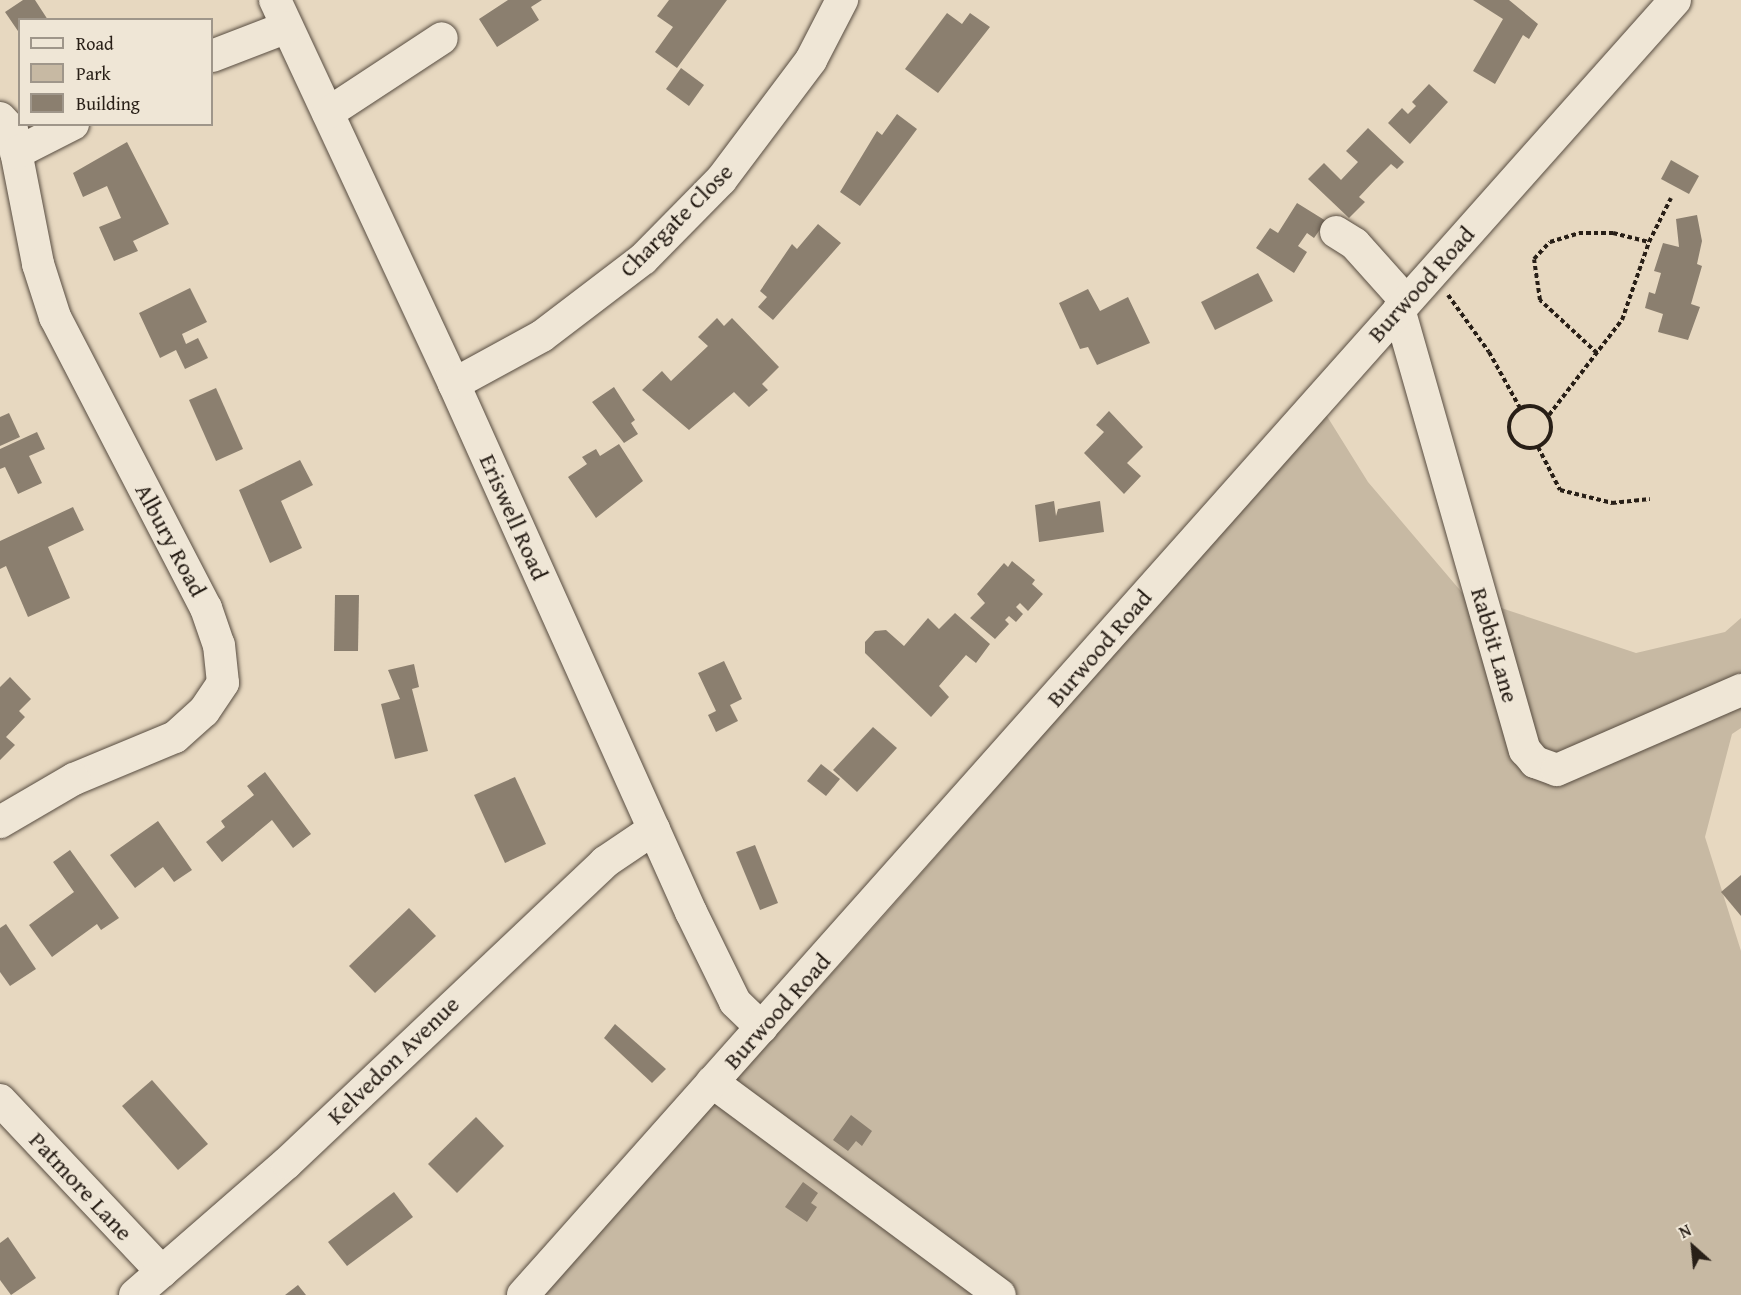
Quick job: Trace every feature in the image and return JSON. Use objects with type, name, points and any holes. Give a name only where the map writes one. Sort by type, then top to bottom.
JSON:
[{"type":"street","name":"Chargate Close","points":[[454,384],[542,336],[651,251],[721,180],[811,60],[842,0]]},
{"type":"street","name":"Burwood Road","points":[[523,1295],[1675,0]]},
{"type":"street","name":"Eriswell Road","points":[[281,14],[454,384],[730,993],[762,1028]]},
{"type":"street","points":[[213,55],[281,14]]},
{"type":"street","points":[[328,113],[442,38]]},
{"type":"street","name":"Albury Road","points":[[0,118],[12,131],[38,264],[55,317],[206,608],[219,645],[222,682],[204,711],[175,737],[74,779],[0,822]]},
{"type":"street","points":[[16,153],[69,126]]},
{"type":"street","points":[[1336,232],[1355,244],[1403,305]]},
{"type":"street","name":"Rabbit Lane","points":[[1403,305],[1525,750],[1535,762],[1557,770],[1741,690]]},
{"type":"street","name":"Kelvedon Avenue","points":[[135,1295],[287,1163],[605,862],[654,829]]},
{"type":"street","points":[[712,1082],[1000,1295]]},
{"type":"street","name":"Patmore Lane","points":[[0,1100],[162,1272]]},
{"type":"path","points":[[1549,415],[1534,406],[1520,408],[1511,419],[1512,438],[1523,447],[1538,447],[1549,437],[1549,415],[1622,320],[1648,242],[1671,198]]},
{"type":"path","points":[[1597,354],[1540,300],[1534,259],[1550,242],[1579,233],[1613,233],[1648,242]]},
{"type":"path","points":[[1428,276],[1445,292],[1489,352],[1520,408]]},
{"type":"path","points":[[1538,447],[1560,490],[1601,502],[1650,499]]},
{"type":"green space","points":[[1325,413],[1368,482],[1465,596],[1636,653],[1725,632],[1741,618],[1741,728],[1732,734],[1705,837],[1741,951],[1741,1295],[539,1295],[874,927]]},
{"type":"building","points":[[23,0],[35,0],[47,18],[18,18],[18,31],[5,12]]},
{"type":"building","points":[[508,0],[542,0],[531,7],[539,20],[497,47],[479,19]]},
{"type":"building","points":[[669,0],[727,0],[677,68],[655,52],[673,27],[657,16]]},
{"type":"building","points":[[1473,0],[1509,0],[1538,24],[1529,39],[1523,35],[1495,84],[1473,71],[1503,19]]},
{"type":"building","points":[[947,13],[962,24],[970,13],[990,27],[938,93],[905,69]]},
{"type":"building","points":[[681,68],[704,85],[689,106],[666,89]]},
{"type":"building","points":[[1429,84],[1448,102],[1410,144],[1388,123],[1402,108],[1408,114],[1416,106],[1412,102]]},
{"type":"building","points":[[897,114],[917,129],[860,206],[840,192],[877,131],[882,135]]},
{"type":"building","points":[[1368,128],[1404,162],[1397,169],[1391,164],[1376,179],[1359,197],[1365,202],[1349,218],[1308,179],[1324,163],[1341,180],[1358,162],[1346,151]]},
{"type":"building","points":[[127,142],[169,224],[133,241],[138,251],[114,261],[99,227],[121,218],[107,186],[83,197],[73,173]]},
{"type":"building","points":[[1671,160],[1699,176],[1689,194],[1661,179]]},
{"type":"building","points":[[1297,203],[1326,221],[1314,238],[1307,233],[1298,246],[1307,252],[1294,273],[1256,248],[1270,228],[1278,233]]},
{"type":"building","points":[[1697,215],[1702,241],[1697,264],[1702,266],[1691,304],[1700,307],[1688,340],[1658,332],[1663,314],[1645,308],[1649,292],[1655,294],[1661,273],[1654,271],[1663,243],[1679,247],[1676,219]]},
{"type":"building","points":[[818,224],[841,243],[773,320],[758,307],[767,297],[760,291],[792,244],[797,249]]},
{"type":"building","points":[[1258,273],[1273,301],[1215,330],[1201,302]]},
{"type":"building","points":[[190,288],[207,322],[182,334],[186,344],[198,338],[208,358],[185,369],[176,350],[160,358],[139,313]]},
{"type":"building","points":[[1088,289],[1100,311],[1128,297],[1150,343],[1097,365],[1088,347],[1080,349],[1059,303]]},
{"type":"building","points":[[717,318],[724,326],[732,318],[779,367],[762,384],[768,390],[749,407],[734,392],[689,430],[642,390],[662,371],[671,381],[708,346],[698,337]]},
{"type":"building","points":[[614,387],[635,420],[631,423],[638,434],[624,443],[592,402]]},
{"type":"building","points":[[216,388],[243,449],[216,461],[189,400]]},
{"type":"building","points":[[1109,411],[1143,447],[1127,463],[1141,476],[1124,494],[1084,453],[1104,432],[1096,425]]},
{"type":"building","points":[[9,413],[20,437],[0,446],[0,417]]},
{"type":"building","points":[[37,432],[45,449],[29,456],[42,483],[18,494],[5,467],[0,469],[0,449]]},
{"type":"building","points":[[619,444],[643,481],[596,518],[568,477],[587,464],[582,457],[596,449],[600,456]]},
{"type":"building","points":[[300,460],[313,485],[281,501],[302,548],[270,563],[239,490]]},
{"type":"building","points":[[1054,501],[1056,516],[1058,509],[1100,501],[1104,532],[1039,542],[1035,505]]},
{"type":"building","points":[[73,507],[84,530],[48,547],[70,598],[28,617],[6,566],[0,569],[0,541]]},
{"type":"building","points":[[1012,561],[1035,580],[1032,584],[1043,594],[1028,611],[1020,603],[1016,607],[1023,614],[1016,622],[1009,616],[1005,620],[1009,624],[995,639],[970,618],[985,603],[977,594],[1004,563],[1008,567]]},
{"type":"building","points":[[335,595],[359,595],[358,651],[334,651]]},
{"type":"building","points":[[955,613],[990,644],[976,663],[966,655],[939,686],[949,697],[931,717],[865,653],[865,642],[875,631],[886,630],[904,646],[928,618],[939,629]]},
{"type":"building","points":[[724,661],[742,699],[730,705],[738,721],[716,732],[708,715],[716,711],[698,673]]},
{"type":"building","points":[[414,664],[419,687],[412,689],[428,751],[395,759],[381,704],[400,699],[388,670]]},
{"type":"building","points":[[10,677],[31,699],[19,711],[25,717],[6,737],[15,745],[0,760],[0,687]]},
{"type":"building","points":[[873,727],[897,748],[857,792],[833,770]]},
{"type":"building","points":[[821,764],[840,779],[826,796],[807,781]]},
{"type":"building","points":[[265,772],[311,834],[293,848],[272,820],[222,862],[206,842],[225,827],[221,821],[254,795],[247,786]]},
{"type":"building","points":[[515,777],[546,844],[505,863],[474,795]]},
{"type":"building","points":[[158,821],[192,870],[174,882],[163,867],[135,888],[110,855]]},
{"type":"building","points":[[755,845],[778,903],[760,910],[736,852]]},
{"type":"building","points":[[70,850],[119,918],[101,930],[97,924],[52,957],[29,925],[74,892],[53,862]]},
{"type":"building","points":[[1741,875],[1741,916],[1721,892]]},
{"type":"building","points":[[409,908],[436,936],[375,993],[349,966]]},
{"type":"building","points":[[6,924],[36,969],[10,986],[0,972],[0,928]]},
{"type":"building","points":[[615,1024],[666,1069],[652,1083],[604,1038]]},
{"type":"building","points":[[152,1080],[208,1144],[178,1170],[122,1106]]},
{"type":"building","points":[[851,1115],[872,1131],[862,1146],[856,1141],[848,1151],[833,1140]]},
{"type":"building","points":[[476,1117],[504,1146],[457,1193],[428,1164]]},
{"type":"building","points":[[803,1182],[818,1193],[811,1203],[817,1207],[807,1222],[785,1207]]},
{"type":"building","points":[[394,1192],[413,1217],[347,1266],[328,1242]]},
{"type":"building","points":[[8,1237],[36,1278],[11,1295],[0,1280],[0,1243]]},
{"type":"building","points":[[298,1285],[306,1295],[285,1295]]}]
